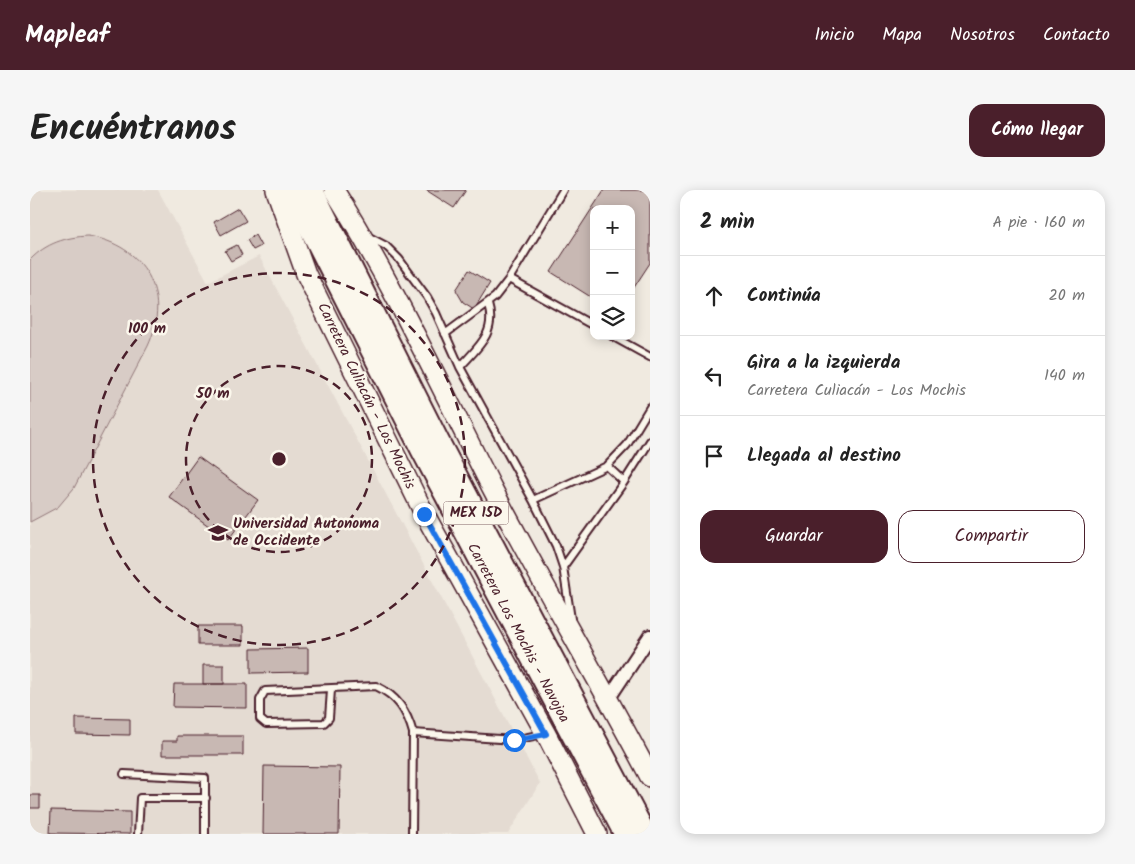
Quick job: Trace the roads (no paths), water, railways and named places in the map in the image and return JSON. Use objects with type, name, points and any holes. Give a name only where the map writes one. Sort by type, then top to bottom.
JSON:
[{"type":"highway","name":"Carretera Los Mochis - Navojoa","points":[[291,190],[422,450],[625,834]]},
{"type":"highway","name":"Carretera Los Mochis - Navojoa","points":[[312,190],[438,441],[645,834]]},
{"type":"main road","name":"Carretera Culiacán - Los Mochis","points":[[276,190],[306,274],[424,514],[546,734],[597,834]]},
{"type":"main road","points":[[334,190],[362,233],[493,490],[609,698],[650,777]]},
{"type":"street","points":[[609,698],[650,636]]},
{"type":"lane","points":[[445,334],[488,304],[509,279],[563,190]]},
{"type":"lane","points":[[362,233],[378,240],[399,260],[427,297],[460,367],[533,500],[563,567],[573,636]]},
{"type":"lane","points":[[509,279],[590,324]]},
{"type":"lane","points":[[460,367],[486,336],[491,326],[492,317],[488,304]]},
{"type":"lane","points":[[619,340],[650,357]]},
{"type":"lane","points":[[533,500],[607,466],[627,445],[650,407]]},
{"type":"lane","points":[[563,567],[624,482],[650,441]]},
{"type":"lane","points":[[607,466],[624,482]]},
{"type":"lane","points":[[331,690],[329,718],[324,723],[266,724],[260,719],[260,700],[266,691],[331,690],[376,686],[389,692],[402,706],[409,718],[413,733],[412,834]]},
{"type":"lane","points":[[413,733],[514,740],[546,734]]},
{"type":"lane","points":[[124,774],[203,776],[207,781],[205,834]]},
{"type":"lane","points":[[138,834],[140,798],[206,798]]},
{"type":"place","name":"Universidad Autonoma de Occidente","points":[[218,533]]}]
